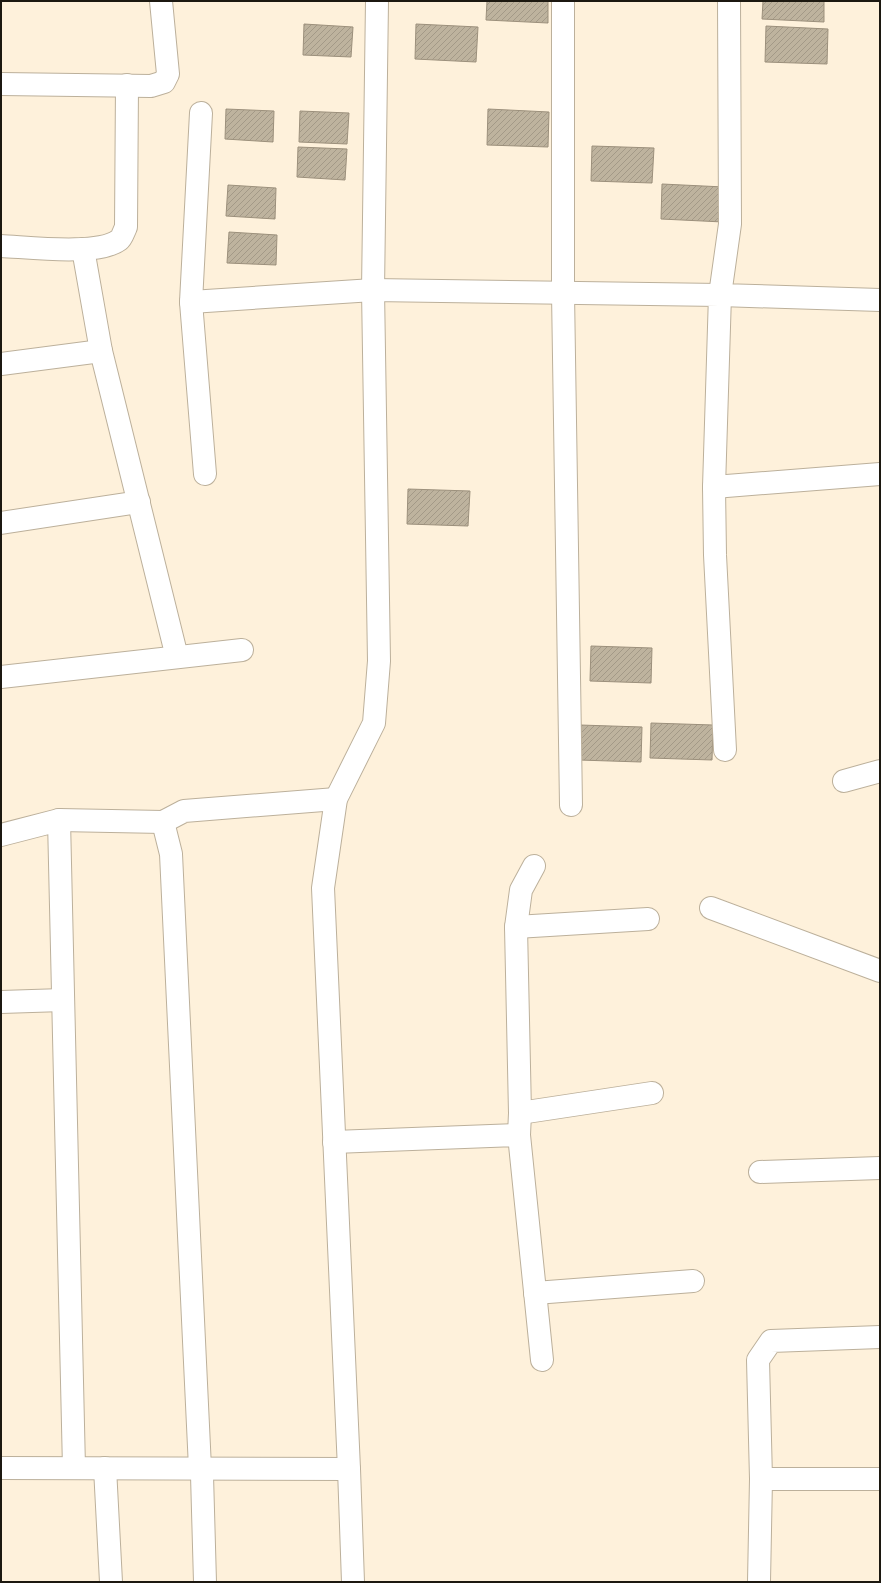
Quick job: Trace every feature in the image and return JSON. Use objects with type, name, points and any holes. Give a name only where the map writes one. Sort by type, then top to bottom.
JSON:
[{"type":"street","points":[[1,84],[151,86],[164,82],[168,74],[161,1]]},
{"type":"street","points":[[353,1582],[323,888],[336,799],[374,722],[379,662],[373,290],[377,1]]},
{"type":"street","points":[[563,1],[563,293],[571,805]]},
{"type":"street","points":[[725,750],[715,556],[714,487],[720,295],[730,224],[730,1]]},
{"type":"street","points":[[1,246],[83,249],[110,245],[120,240],[126,227],[126,85]]},
{"type":"street","points":[[202,113],[191,302],[205,474]]},
{"type":"street","points":[[83,249],[101,351],[178,657]]},
{"type":"street","points":[[191,302],[373,290],[720,295],[880,300]]},
{"type":"street","points":[[1,364],[101,351]]},
{"type":"street","points":[[714,487],[880,474]]},
{"type":"street","points":[[1,523],[139,502]]},
{"type":"street","points":[[1,677],[242,650]]},
{"type":"street","points":[[844,781],[880,771]]},
{"type":"street","points":[[1,835],[59,820],[163,822],[184,811],[336,799]]},
{"type":"street","points":[[59,820],[74,1468]]},
{"type":"street","points":[[163,822],[171,854],[200,1468],[202,1475],[205,1582]]},
{"type":"street","points":[[534,866],[521,890],[516,927],[520,1113],[519,1136],[542,1360]]},
{"type":"street","points":[[711,908],[880,971]]},
{"type":"street","points":[[516,927],[648,919]]},
{"type":"street","points":[[1,1002],[63,1000]]},
{"type":"street","points":[[520,1113],[652,1093]]},
{"type":"street","points":[[334,1142],[519,1136]]},
{"type":"street","points":[[760,1172],[880,1168]]},
{"type":"street","points":[[535,1293],[693,1281]]},
{"type":"street","points":[[759,1582],[761,1479],[758,1360],[771,1341],[880,1337]]},
{"type":"street","points":[[1,1468],[349,1469]]},
{"type":"street","points":[[105,1468],[111,1582]]},
{"type":"street","points":[[761,1479],[880,1479]]},
{"type":"building","points":[[487,1],[548,1],[548,23],[486,20]]},
{"type":"building","points":[[763,1],[824,1],[824,22],[762,19]]},
{"type":"building","points":[[304,24],[353,27],[351,57],[303,55]]},
{"type":"building","points":[[416,24],[478,27],[476,62],[415,59]]},
{"type":"building","points":[[766,26],[828,29],[827,64],[765,62]]},
{"type":"building","points":[[226,109],[274,111],[273,142],[225,139]]},
{"type":"building","points":[[488,109],[549,112],[548,147],[487,145]]},
{"type":"building","points":[[300,111],[349,113],[347,144],[299,142]]},
{"type":"building","points":[[592,146],[654,148],[652,183],[591,181]]},
{"type":"building","points":[[298,147],[347,149],[345,180],[297,177]]},
{"type":"building","points":[[662,184],[724,187],[723,222],[661,219]]},
{"type":"building","points":[[228,185],[276,188],[275,219],[226,216]]},
{"type":"building","points":[[229,232],[277,235],[276,265],[227,263]]},
{"type":"building","points":[[408,489],[470,491],[468,526],[407,524]]},
{"type":"building","points":[[591,646],[652,648],[651,683],[590,681]]},
{"type":"building","points":[[651,723],[713,725],[712,760],[650,758]]},
{"type":"building","points":[[580,725],[642,727],[641,762],[579,760]]}]
